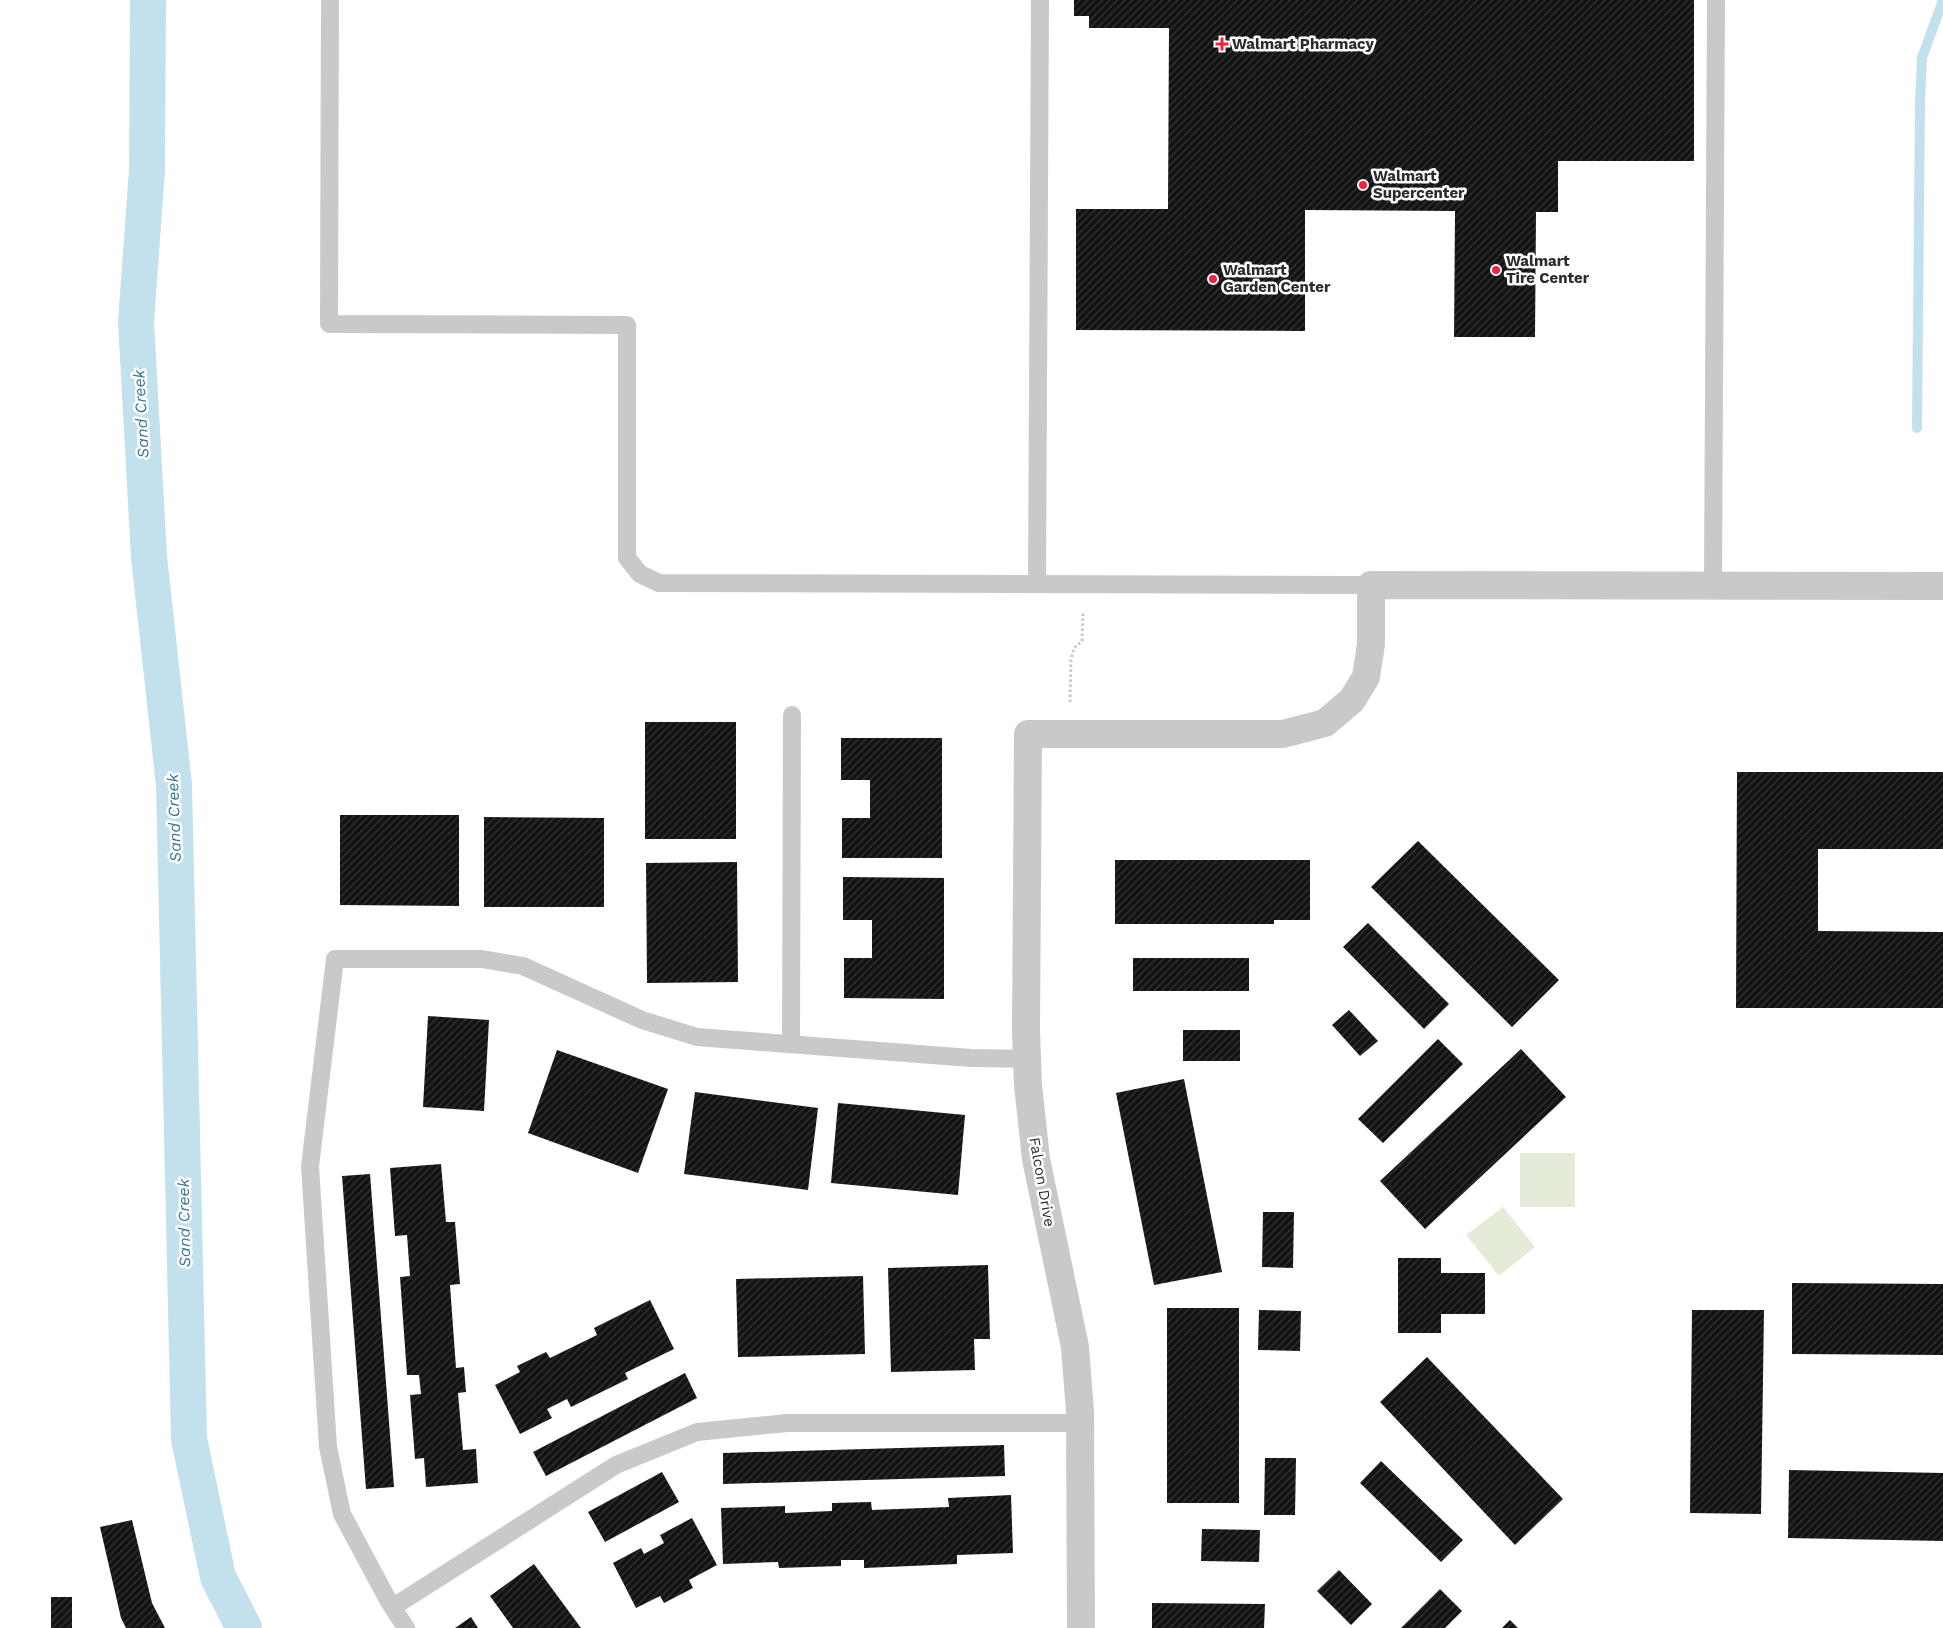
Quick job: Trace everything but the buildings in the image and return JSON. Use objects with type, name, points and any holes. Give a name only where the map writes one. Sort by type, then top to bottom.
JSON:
[{"type":"street","points":[[1371,585],[1943,586]]},
{"type":"street","name":"Falcon Drive","points":[[1081,1628],[1080,1423],[1074,1348],[1036,1159],[1028,1085],[1026,1030],[1028,734],[1283,734],[1325,723],[1352,700],[1366,677],[1371,644],[1371,585]]},
{"type":"lane","points":[[330,0],[329,324],[627,325],[627,558],[640,574],[659,583],[1371,585]]},
{"type":"lane","points":[[1037,584],[1040,0]]},
{"type":"lane","points":[[1713,586],[1716,0]]},
{"type":"lane","points":[[791,1044],[792,715]]},
{"type":"lane","points":[[406,1628],[342,1514],[328,1448],[310,1166],[336,959],[482,959],[523,966],[642,1020],[697,1037],[963,1058],[1027,1059]]},
{"type":"lane","points":[[393,1607],[616,1465],[697,1432],[787,1423],[1080,1423]]},
{"type":"path","points":[[1070,707],[1071,660],[1074,648],[1082,640],[1084,606]]},
{"type":"green space","points":[[1520,1153],[1575,1153],[1575,1207],[1520,1207]]},
{"type":"green space","points":[[1503,1207],[1535,1247],[1499,1276],[1466,1235]]},
{"type":"waterway","name":"Sand Creek","points":[[148,0],[147,170],[136,322],[149,557],[174,785],[189,1439],[218,1577],[244,1628]]},
{"type":"waterway","points":[[1917,428],[1922,58],[1943,0]]},
{"type":"place","name":"Walmart Pharmacy","points":[[1222,44]]},
{"type":"place","name":"Walmart Supercenter","points":[[1363,185]]},
{"type":"place","name":"Walmart Tire Center","points":[[1496,270]]},
{"type":"place","name":"Walmart Garden Center","points":[[1213,279]]}]
